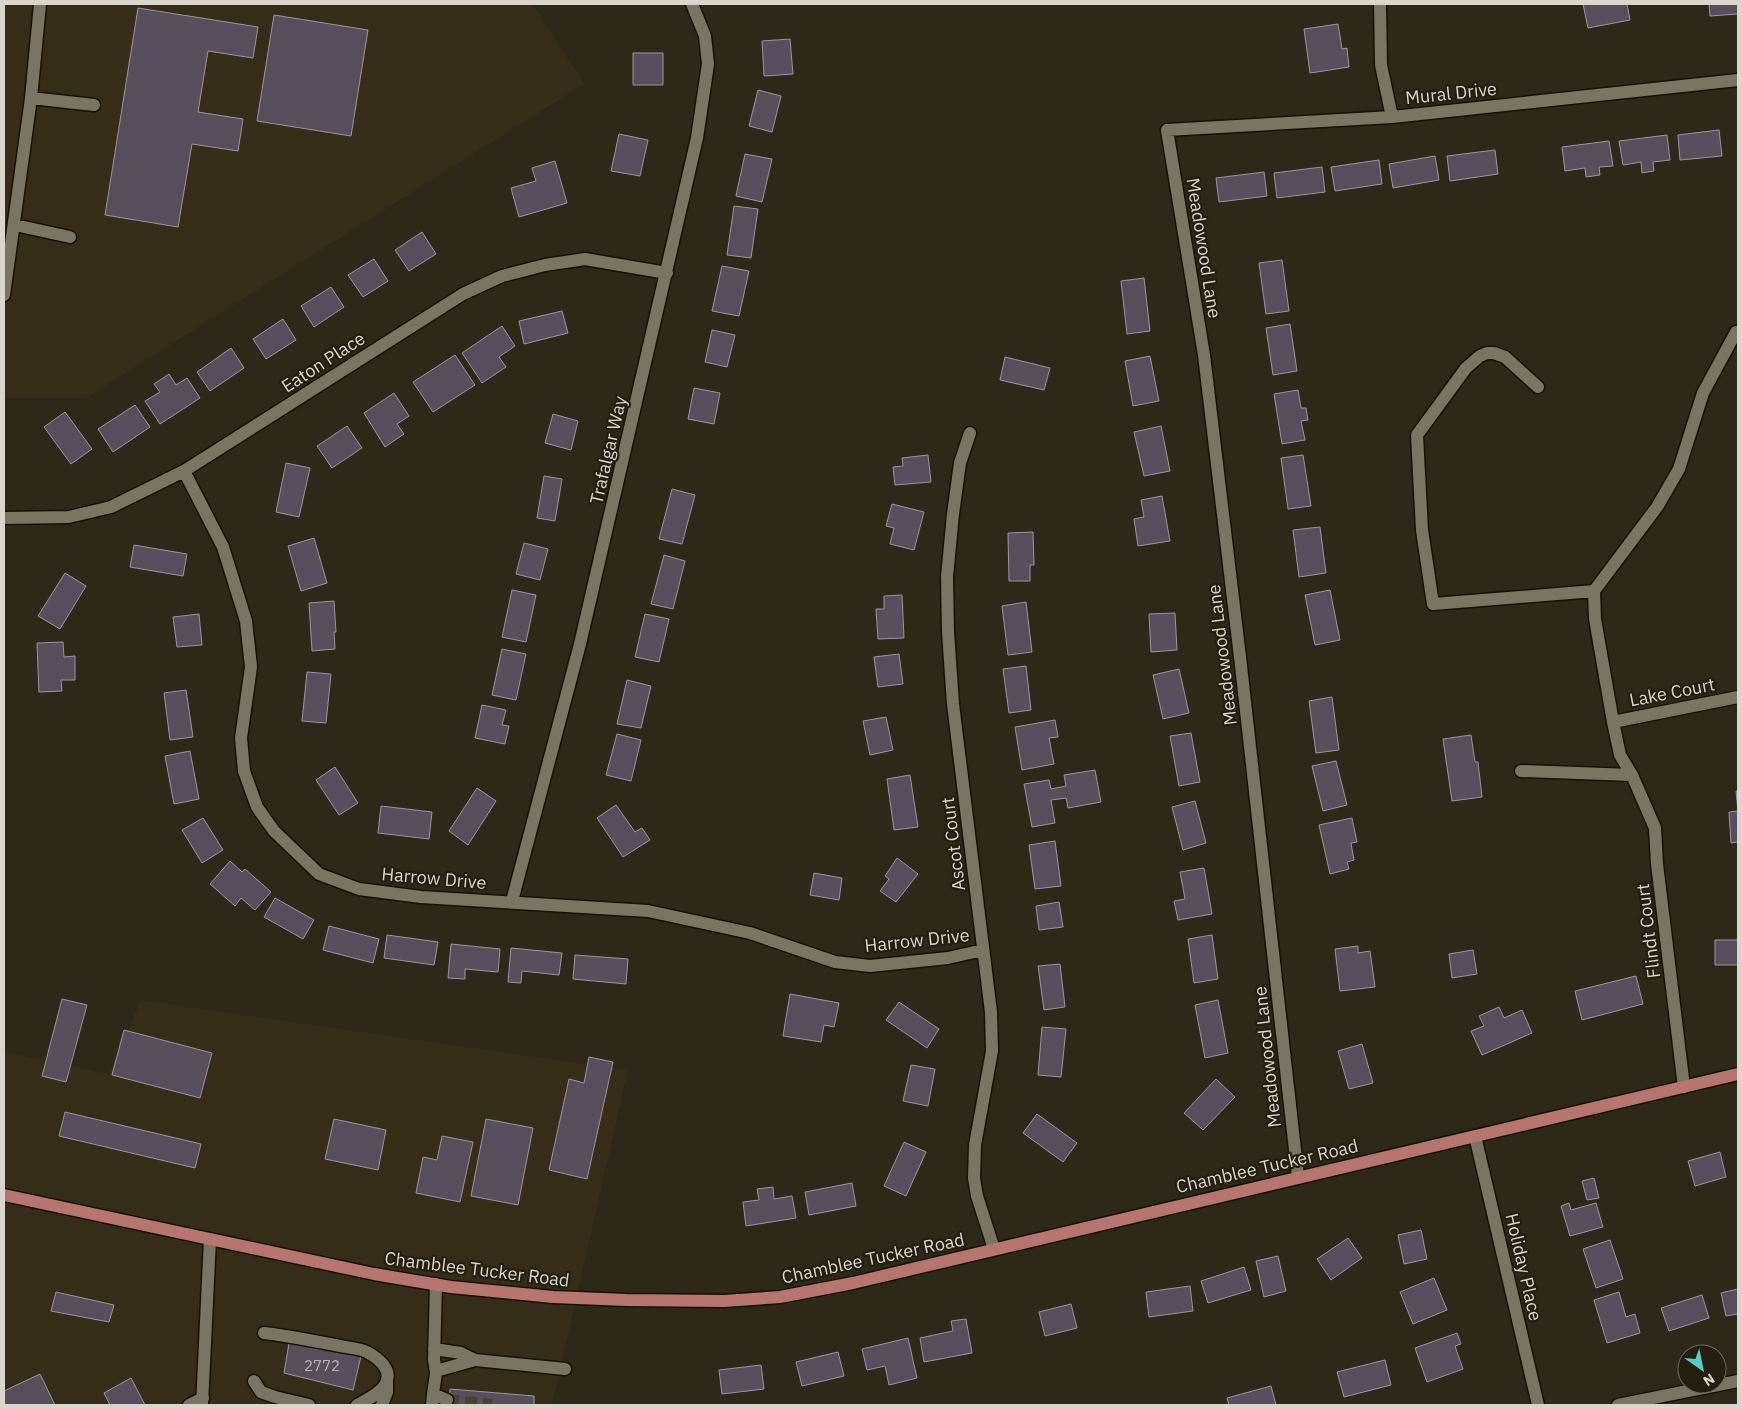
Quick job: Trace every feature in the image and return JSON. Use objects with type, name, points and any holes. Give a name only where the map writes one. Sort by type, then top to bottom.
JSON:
[{"type":"main road","name":"Chamblee Tucker Road","points":[[4,1195],[374,1274],[436,1284],[553,1297],[724,1301],[780,1297],[853,1283],[1738,1074]]},
{"type":"street","points":[[4,295],[31,98],[40,4]]},
{"type":"street","name":"Trafalgar Way","points":[[512,901],[580,644],[697,138],[708,64],[705,36],[692,4]]},
{"type":"street","points":[[1380,4],[1382,65],[1392,117]]},
{"type":"street","name":"Mural Drive","points":[[1167,130],[1392,117],[1738,80]]},
{"type":"street","points":[[31,98],[94,105]]},
{"type":"street","name":"Meadowood Lane","points":[[1167,130],[1205,365],[1298,1177]]},
{"type":"street","points":[[14,225],[70,237]]},
{"type":"street","name":"Eaton Place","points":[[4,518],[69,517],[111,508],[184,471],[463,294],[502,276],[546,265],[586,259],[667,273]]},
{"type":"street","points":[[1538,387],[1505,357],[1494,353],[1487,353],[1480,356],[1466,368],[1417,435],[1422,530],[1433,604],[1594,591],[1657,507],[1679,469],[1703,393],[1736,332]]},
{"type":"street","name":"Ascot Court","points":[[970,433],[960,463],[953,514],[947,577],[948,623],[953,704],[991,1012],[992,1051],[975,1145],[974,1178],[977,1196],[994,1249]]},
{"type":"street","name":"Harrow Drive","points":[[184,471],[223,547],[246,621],[250,667],[241,738],[244,771],[257,807],[274,831],[319,874],[358,889],[422,897],[512,901],[648,911],[750,933],[835,962],[870,966],[948,958],[983,950]]},
{"type":"street","name":"Flindt Court","points":[[1594,591],[1595,619],[1620,755],[1632,775],[1655,828],[1657,864],[1684,1087]]},
{"type":"street","name":"Lake Court","points":[[1613,722],[1738,697]]},
{"type":"street","points":[[1521,771],[1632,775]]},
{"type":"street","name":"Holiday Place","points":[[1475,1136],[1538,1405]]},
{"type":"street","points":[[189,1405],[202,1402],[210,1239]]},
{"type":"street","points":[[436,1284],[434,1349],[436,1371],[432,1400],[447,1400]]},
{"type":"street","points":[[264,1333],[292,1336],[366,1352],[387,1369],[387,1392],[382,1405]]},
{"type":"street","points":[[434,1349],[461,1353],[475,1360],[565,1369]]},
{"type":"street","points":[[436,1371],[475,1360]]},
{"type":"street","points":[[357,1405],[376,1394],[385,1385],[387,1380]]},
{"type":"street","points":[[1618,1405],[1738,1380]]},
{"type":"street","points":[[254,1381],[261,1392],[275,1398],[309,1405]]},
{"type":"shaded area","points":[[4,4],[533,4],[584,84],[86,398],[4,398]]},
{"type":"shaded area","points":[[141,1000],[628,1070],[552,1405],[4,1405],[4,1052],[109,1074]]},
{"type":"building","points":[[1583,4],[1627,4],[1630,20],[1588,28]]},
{"type":"building","points":[[1709,4],[1738,4],[1738,14],[1710,16]]},
{"type":"building","points":[[138,8],[258,27],[253,58],[208,51],[198,112],[243,119],[238,151],[192,144],[178,227],[105,215]]},
{"type":"building","points":[[274,15],[368,30],[351,136],[257,121]]},
{"type":"building","points":[[1338,24],[1342,49],[1347,48],[1349,67],[1310,73],[1304,29]]},
{"type":"building","points":[[790,39],[793,74],[764,76],[762,41]]},
{"type":"building","points":[[633,53],[663,53],[663,85],[633,85]]},
{"type":"building","points":[[758,90],[781,96],[772,132],[749,126]]},
{"type":"building","points":[[1719,130],[1722,156],[1680,160],[1678,135]]},
{"type":"building","points":[[619,134],[648,140],[640,176],[611,171]]},
{"type":"building","points":[[1667,135],[1670,160],[1653,162],[1654,171],[1642,173],[1641,162],[1623,165],[1619,141]]},
{"type":"building","points":[[1609,141],[1613,166],[1599,167],[1600,175],[1586,177],[1585,168],[1565,171],[1562,147]]},
{"type":"building","points":[[1495,150],[1498,174],[1450,181],[1447,156]]},
{"type":"building","points":[[745,154],[772,159],[762,202],[736,196]]},
{"type":"building","points":[[1435,156],[1439,180],[1393,188],[1389,164]]},
{"type":"building","points":[[1379,160],[1382,184],[1335,191],[1331,167]]},
{"type":"building","points":[[555,161],[567,203],[519,217],[511,188],[536,181],[532,168]]},
{"type":"building","points":[[1322,167],[1325,192],[1277,198],[1274,173]]},
{"type":"building","points":[[1264,172],[1267,196],[1219,202],[1216,178]]},
{"type":"building","points":[[734,206],[758,209],[751,258],[727,255]]},
{"type":"building","points":[[422,232],[436,254],[409,271],[395,250]]},
{"type":"building","points":[[374,259],[388,281],[363,297],[348,275]]},
{"type":"building","points":[[1282,260],[1289,311],[1266,314],[1259,263]]},
{"type":"building","points":[[722,266],[749,271],[739,316],[712,311]]},
{"type":"building","points":[[1144,278],[1150,331],[1127,334],[1121,281]]},
{"type":"building","points":[[331,287],[344,307],[314,327],[301,306]]},
{"type":"building","points":[[562,311],[568,333],[524,344],[519,321]]},
{"type":"building","points":[[283,319],[296,340],[266,359],[253,339]]},
{"type":"building","points":[[1290,324],[1297,371],[1273,375],[1266,328]]},
{"type":"building","points":[[502,326],[515,346],[499,357],[506,367],[482,383],[462,353]]},
{"type":"building","points":[[712,330],[735,335],[727,367],[705,362]]},
{"type":"building","points":[[231,348],[244,368],[210,391],[197,372]]},
{"type":"building","points":[[455,355],[475,385],[433,412],[413,382]]},
{"type":"building","points":[[1150,356],[1159,401],[1133,406],[1125,361]]},
{"type":"building","points":[[1005,357],[1050,368],[1044,390],[1000,380]]},
{"type":"building","points":[[169,374],[176,385],[187,378],[200,398],[160,424],[145,401],[160,392],[154,384]]},
{"type":"building","points":[[694,388],[720,393],[714,424],[688,419]]},
{"type":"building","points":[[1298,390],[1301,408],[1306,408],[1308,420],[1301,421],[1305,440],[1282,444],[1274,394]]},
{"type":"building","points":[[394,393],[409,416],[397,424],[404,434],[385,447],[364,413]]},
{"type":"building","points":[[135,405],[150,427],[113,452],[98,429]]},
{"type":"building","points":[[65,412],[92,449],[71,464],[44,427]]},
{"type":"building","points":[[553,414],[578,421],[571,450],[545,443]]},
{"type":"building","points":[[347,426],[362,448],[332,468],[317,446]]},
{"type":"building","points":[[1161,426],[1170,471],[1144,476],[1134,432]]},
{"type":"building","points":[[928,455],[931,482],[895,485],[893,467],[903,466],[902,458]]},
{"type":"building","points":[[1303,455],[1311,506],[1288,509],[1281,458]]},
{"type":"building","points":[[286,463],[310,468],[299,517],[276,512]]},
{"type":"building","points":[[544,476],[562,479],[555,521],[537,518]]},
{"type":"building","points":[[672,489],[695,495],[682,544],[659,539]]},
{"type":"building","points":[[1162,496],[1170,541],[1138,546],[1134,519],[1144,517],[1141,500]]},
{"type":"building","points":[[892,504],[924,512],[914,550],[890,544],[894,528],[886,526]]},
{"type":"building","points":[[1320,527],[1326,573],[1299,577],[1293,530]]},
{"type":"building","points":[[1033,532],[1034,565],[1030,565],[1030,581],[1009,581],[1008,533]]},
{"type":"building","points":[[314,538],[327,583],[301,591],[288,546]]},
{"type":"building","points":[[524,543],[548,549],[540,580],[516,574]]},
{"type":"building","points":[[134,545],[187,554],[183,576],[130,567]]},
{"type":"building","points":[[664,555],[685,561],[673,609],[651,604]]},
{"type":"building","points":[[65,573],[86,586],[60,629],[38,616]]},
{"type":"building","points":[[512,590],[536,595],[526,642],[502,637]]},
{"type":"building","points":[[1330,590],[1340,640],[1315,645],[1305,595]]},
{"type":"building","points":[[902,595],[904,638],[878,639],[876,609],[884,609],[884,596]]},
{"type":"building","points":[[334,601],[335,649],[312,651],[309,603]]},
{"type":"building","points":[[1026,602],[1032,652],[1008,655],[1002,606]]},
{"type":"building","points":[[1175,613],[1177,650],[1151,652],[1149,614]]},
{"type":"building","points":[[199,614],[202,645],[177,647],[173,617]]},
{"type":"building","points":[[645,614],[669,619],[659,662],[635,657]]},
{"type":"building","points":[[63,642],[64,657],[75,656],[75,680],[61,680],[62,691],[39,692],[37,643]]},
{"type":"building","points":[[502,649],[526,654],[516,700],[492,695]]},
{"type":"building","points":[[899,654],[903,684],[878,687],[874,657]]},
{"type":"building","points":[[1026,666],[1031,710],[1009,713],[1003,669]]},
{"type":"building","points":[[1179,669],[1189,713],[1163,719],[1153,675]]},
{"type":"building","points":[[307,672],[331,674],[326,723],[302,721]]},
{"type":"building","points":[[627,680],[651,686],[641,728],[617,724]]},
{"type":"building","points":[[186,690],[193,737],[170,740],[164,693]]},
{"type":"building","points":[[1332,697],[1339,750],[1316,753],[1309,701]]},
{"type":"building","points":[[482,705],[506,710],[502,725],[509,726],[505,744],[475,738]]},
{"type":"building","points":[[886,717],[893,750],[870,755],[863,721]]},
{"type":"building","points":[[1055,720],[1058,737],[1049,738],[1054,764],[1022,770],[1015,727]]},
{"type":"building","points":[[1191,733],[1200,782],[1179,786],[1170,736]]},
{"type":"building","points":[[617,734],[641,740],[631,781],[606,775]]},
{"type":"building","points":[[1471,735],[1475,762],[1478,762],[1482,797],[1452,801],[1443,739]]},
{"type":"building","points":[[190,751],[199,799],[174,804],[165,756]]},
{"type":"building","points":[[1336,761],[1347,805],[1323,811],[1312,766]]},
{"type":"building","points":[[335,767],[358,803],[339,815],[316,780]]},
{"type":"building","points":[[1095,770],[1101,802],[1068,808],[1066,798],[1051,800],[1055,823],[1032,827],[1024,784],[1049,780],[1051,789],[1066,786],[1064,775]]},
{"type":"building","points":[[910,775],[918,827],[894,830],[887,779]]},
{"type":"building","points":[[477,788],[496,801],[468,845],[449,831]]},
{"type":"building","points":[[1736,791],[1738,791],[1738,811]]},
{"type":"building","points":[[1195,801],[1206,843],[1183,850],[1172,807]]},
{"type":"building","points":[[616,805],[635,832],[642,828],[650,840],[623,857],[597,818]]},
{"type":"building","points":[[381,806],[432,812],[429,839],[378,833]]},
{"type":"building","points":[[1738,811],[1738,842],[1731,843],[1729,812]]},
{"type":"building","points":[[203,818],[223,850],[202,863],[182,830]]},
{"type":"building","points":[[1352,818],[1357,842],[1351,843],[1354,860],[1347,862],[1349,869],[1330,874],[1319,825]]},
{"type":"building","points":[[1055,841],[1061,886],[1035,889],[1029,845]]},
{"type":"building","points":[[897,858],[918,874],[896,902],[880,891],[889,879],[885,876]]},
{"type":"building","points":[[230,861],[242,872],[245,869],[271,892],[255,910],[241,898],[235,906],[210,884]]},
{"type":"building","points":[[1204,868],[1212,914],[1178,920],[1174,901],[1185,899],[1180,872]]},
{"type":"building","points":[[814,873],[842,878],[839,900],[810,895]]},
{"type":"building","points":[[275,898],[314,920],[303,939],[264,917]]},
{"type":"building","points":[[1059,902],[1063,927],[1039,930],[1036,906]]},
{"type":"building","points":[[329,926],[379,939],[373,963],[323,950]]},
{"type":"building","points":[[387,935],[438,942],[434,965],[384,958]]},
{"type":"building","points":[[1212,935],[1218,979],[1194,983],[1188,939]]},
{"type":"building","points":[[1715,940],[1738,940],[1738,965],[1715,965]]},
{"type":"building","points":[[451,944],[500,949],[498,972],[465,969],[465,979],[448,978]]},
{"type":"building","points":[[1358,946],[1358,953],[1370,951],[1375,987],[1340,991],[1335,949]]},
{"type":"building","points":[[511,948],[562,953],[559,975],[522,971],[521,983],[508,982]]},
{"type":"building","points":[[1473,950],[1477,974],[1452,978],[1449,954]]},
{"type":"building","points":[[575,955],[628,959],[626,984],[573,979]]},
{"type":"building","points":[[1060,964],[1065,1007],[1044,1010],[1038,966]]},
{"type":"building","points":[[1636,976],[1643,1004],[1582,1020],[1575,991]]},
{"type":"building","points":[[790,994],[839,1003],[834,1027],[824,1025],[821,1042],[783,1036]]},
{"type":"building","points":[[62,999],[87,1005],[66,1082],[42,1076]]},
{"type":"building","points":[[1218,1000],[1228,1053],[1205,1058],[1195,1005]]},
{"type":"building","points":[[899,1002],[939,1029],[927,1048],[886,1020]]},
{"type":"building","points":[[1499,1007],[1504,1018],[1522,1010],[1532,1033],[1482,1055],[1471,1031],[1484,1026],[1479,1016]]},
{"type":"building","points":[[1042,1027],[1066,1029],[1061,1077],[1038,1075]]},
{"type":"building","points":[[124,1030],[212,1053],[200,1098],[112,1075]]},
{"type":"building","points":[[1362,1044],[1373,1083],[1349,1089],[1338,1051]]},
{"type":"building","points":[[589,1057],[613,1062],[587,1179],[549,1170],[569,1079],[584,1083]]},
{"type":"building","points":[[911,1065],[935,1069],[928,1106],[903,1101]]},
{"type":"building","points":[[1216,1079],[1235,1097],[1203,1130],[1184,1113]]},
{"type":"building","points":[[65,1112],[201,1144],[195,1168],[59,1136]]},
{"type":"building","points":[[1037,1114],[1077,1143],[1063,1162],[1023,1133]]},
{"type":"building","points":[[334,1119],[386,1130],[378,1170],[325,1159]]},
{"type":"building","points":[[486,1119],[533,1128],[518,1205],[471,1196]]},
{"type":"building","points":[[442,1136],[473,1142],[460,1202],[416,1193],[423,1157],[437,1160]]},
{"type":"building","points":[[904,1142],[926,1152],[906,1196],[884,1186]]},
{"type":"building","points":[[1720,1152],[1726,1177],[1695,1186],[1688,1161]]},
{"type":"building","points":[[1594,1178],[1599,1198],[1587,1200],[1582,1181]]},
{"type":"building","points":[[852,1183],[856,1206],[809,1215],[805,1192]]},
{"type":"building","points":[[773,1187],[774,1199],[792,1196],[796,1218],[746,1226],[743,1202],[759,1200],[757,1189]]},
{"type":"building","points":[[1569,1203],[1571,1210],[1596,1203],[1603,1227],[1570,1236],[1561,1206]]},
{"type":"building","points":[[1421,1230],[1427,1259],[1404,1264],[1398,1235]]},
{"type":"building","points":[[1348,1238],[1362,1258],[1331,1280],[1317,1259]]},
{"type":"building","points":[[1610,1240],[1623,1279],[1596,1288],[1583,1249]]},
{"type":"building","points":[[1278,1256],[1286,1291],[1264,1297],[1256,1261]]},
{"type":"building","points":[[1244,1267],[1251,1290],[1208,1303],[1201,1281]]},
{"type":"building","points":[[1434,1278],[1447,1310],[1413,1324],[1400,1292]]},
{"type":"building","points":[[1190,1286],[1193,1311],[1149,1317],[1146,1292]]},
{"type":"building","points":[[1738,1289],[1738,1314],[1726,1316],[1721,1293]]},
{"type":"building","points":[[56,1292],[114,1305],[109,1322],[51,1311]]},
{"type":"building","points":[[1619,1292],[1626,1317],[1635,1314],[1640,1333],[1607,1343],[1594,1300]]},
{"type":"building","points":[[1702,1295],[1709,1318],[1669,1331],[1661,1308]]},
{"type":"building","points":[[1071,1304],[1077,1328],[1045,1336],[1039,1312]]},
{"type":"building","points":[[966,1319],[972,1353],[924,1362],[920,1338],[953,1331],[951,1321]]},
{"type":"building","points":[[1457,1333],[1461,1344],[1455,1346],[1463,1369],[1427,1382],[1415,1348]]},
{"type":"building","points":[[908,1338],[917,1378],[889,1385],[885,1366],[867,1370],[862,1349]]},
{"type":"building","points":[[289,1343],[361,1356],[353,1390],[284,1373]]},
{"type":"building","points":[[838,1352],[844,1376],[802,1386],[796,1362]]},
{"type":"building","points":[[1385,1360],[1391,1385],[1344,1397],[1337,1372]]},
{"type":"building","points":[[761,1365],[764,1389],[722,1394],[719,1370]]},
{"type":"building","points":[[40,1374],[55,1405],[4,1405],[4,1391]]},
{"type":"building","points":[[131,1378],[145,1405],[110,1405],[104,1393]]},
{"type":"building","points":[[1271,1386],[1276,1405],[1229,1405],[1227,1398]]},
{"type":"building","points":[[450,1389],[534,1396],[534,1405],[449,1405]]},
{"type":"tunnel","points":[[447,1400],[492,1405]]}]
